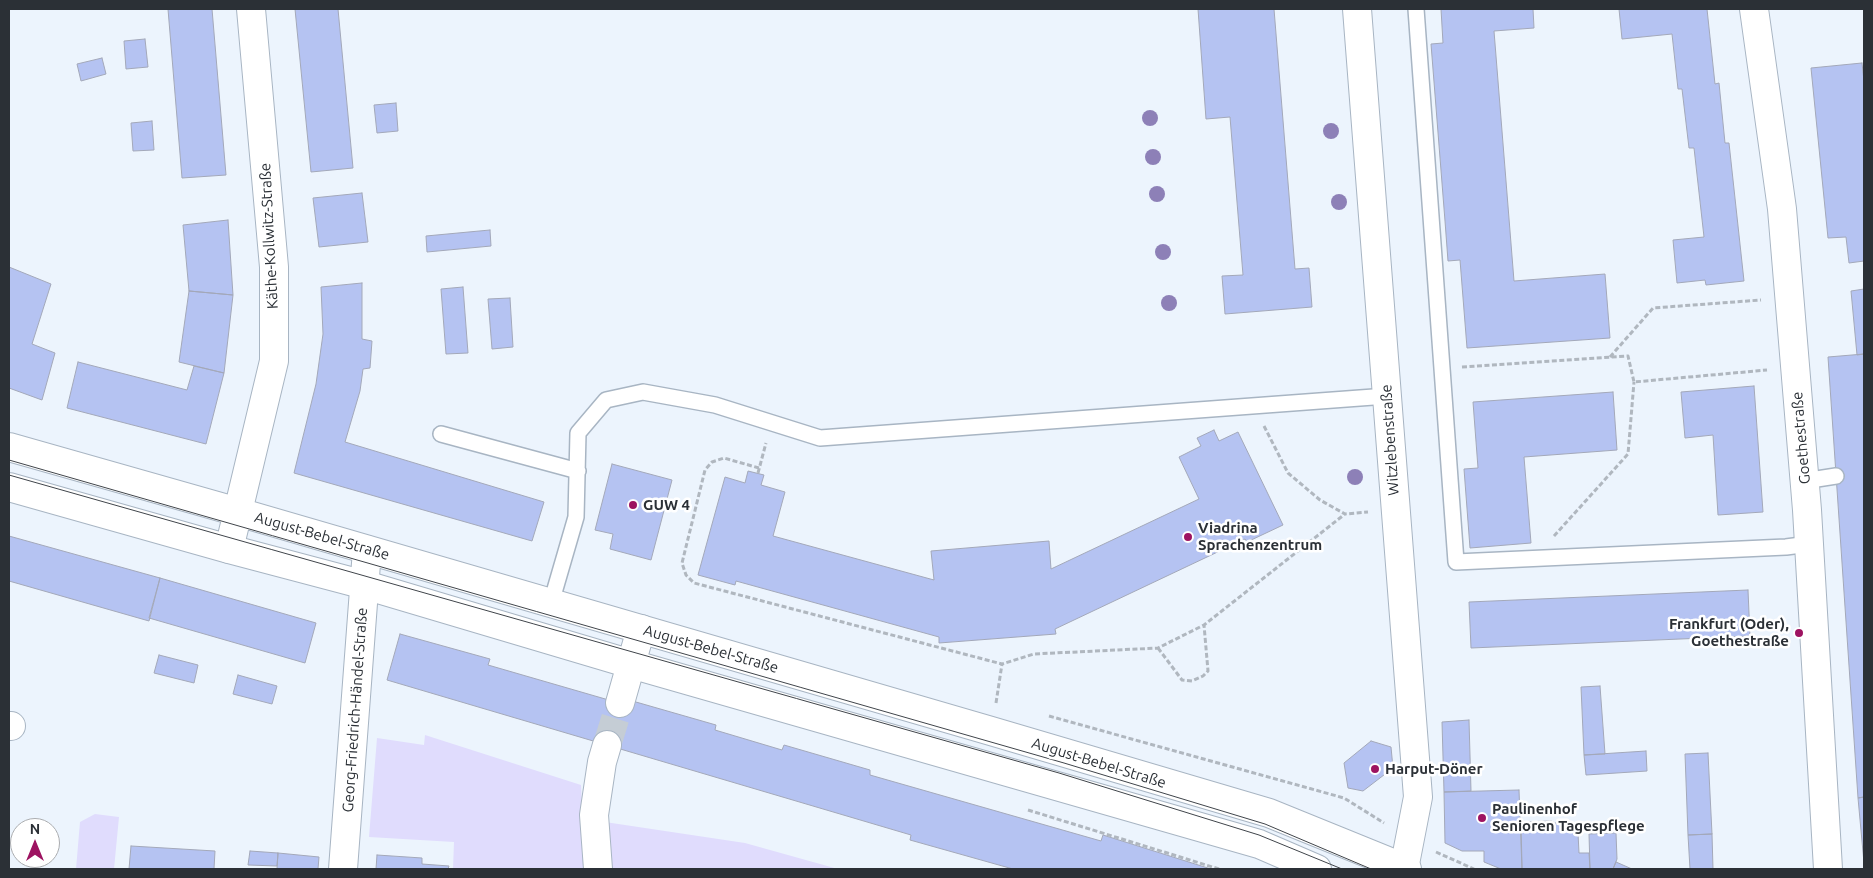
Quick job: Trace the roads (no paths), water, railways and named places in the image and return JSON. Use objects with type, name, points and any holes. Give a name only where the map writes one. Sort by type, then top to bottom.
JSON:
[{"type":"street","name":"Käthe-Kollwitz-Straße","points":[[229,549],[274,360],[274,267],[251,9]]},
{"type":"street","name":"Witzlebenstraße","points":[[1357,9],[1418,797],[1405,869]]},
{"type":"street","name":"Goethestraße","points":[[1754,9],[1782,209],[1809,544],[1828,869]]},
{"type":"street","name":"August-Bebel-Straße","points":[[9,447],[642,629],[1270,813],[1405,869]]},
{"type":"street","points":[[9,487],[365,585],[631,664],[1259,844],[1317,869]]},
{"type":"street","name":"Georg-Friedrich-Händel-Straße","points":[[343,869],[367,550]]},
{"type":"street","points":[[620,703],[642,629]]},
{"type":"street","points":[[598,869],[594,815],[602,762],[607,745]]},
{"type":"lane","points":[[1416,9],[1456,562],[1776,548],[1809,544]]},
{"type":"lane","points":[[551,603],[576,517],[578,433],[606,400],[643,392],[715,405],[820,438],[1387,396]]},
{"type":"lane","points":[[441,434],[578,471]]},
{"type":"lane","points":[[1804,481],[1836,476]]},
{"type":"tunnel","points":[[607,745],[620,703]]},
{"type":"tram line","points":[[9,460],[1064,763],[1265,824],[1371,869]]},
{"type":"tram line","points":[[9,475],[1059,773],[1259,835],[1342,869]]},
{"type":"place","name":"GUW 4","points":[[633,505]]},
{"type":"place","name":"Viadrina Sprachenzentrum","points":[[1188,537]]},
{"type":"place","name":"Frankfurt (Oder), Goethestraße","points":[[1799,633]]},
{"type":"place","name":"Harput-Döner","points":[[1375,769]]},
{"type":"place","name":"Paulinenhof Senioren Tagespflege","points":[[1482,818]]}]
